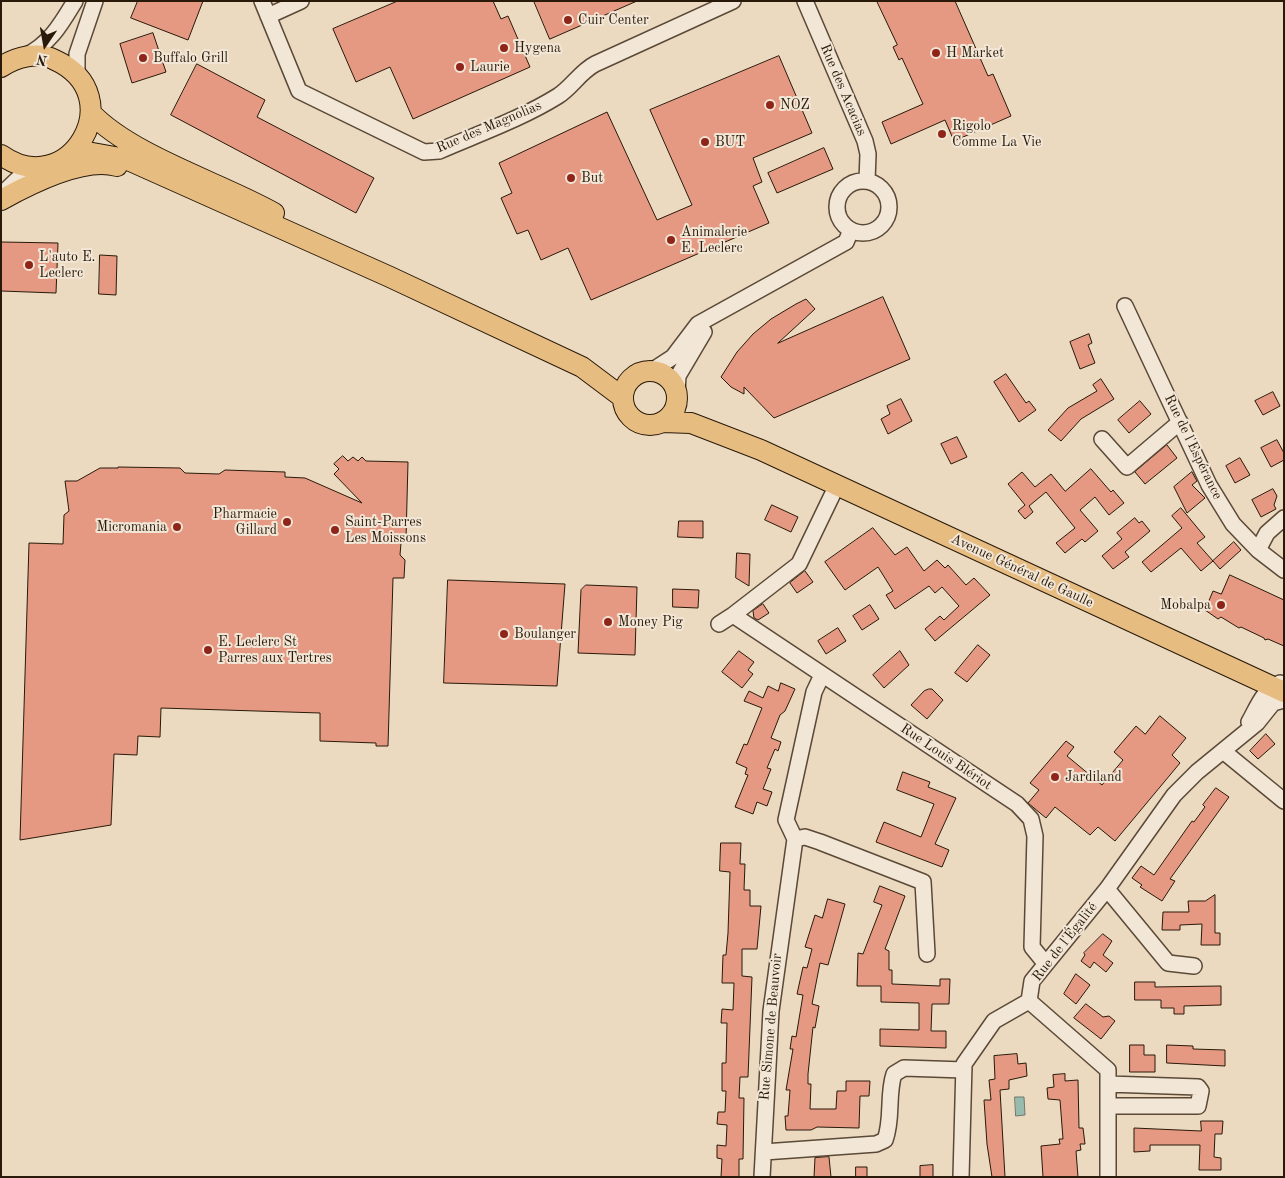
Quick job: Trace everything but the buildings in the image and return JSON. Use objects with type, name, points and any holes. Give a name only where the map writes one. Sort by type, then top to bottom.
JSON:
[{"type":"main road","points":[[1,68],[21,57],[37,56],[52,58],[66,65],[77,75],[87,92],[91,112],[89,126],[76,150],[65,158],[39,167],[24,166],[1,155]]},
{"type":"main road","points":[[91,112],[109,128],[145,150],[270,210],[390,277]]},
{"type":"main road","points":[[76,150],[126,159],[390,277],[582,367],[622,397]]},
{"type":"main road","points":[[1,200],[28,185],[74,170],[104,165],[135,171],[188,196],[219,202]]},
{"type":"main road","points":[[582,367],[631,377]]},
{"type":"main road","points":[[653,370],[664,374],[673,382],[677,395],[677,404],[672,414],[663,422],[652,426],[636,421],[624,409],[622,397],[624,386],[631,377],[642,371],[653,370]]},
{"type":"main road","name":"Avenue Général de Gaulle","points":[[677,395],[709,422],[761,450],[1281,690]]},
{"type":"main road","name":"Avenue Général de Gaulle","points":[[663,422],[691,423],[761,450]]},
{"type":"street","points":[[21,57],[41,48],[53,36],[75,1]]},
{"type":"street","points":[[77,75],[77,54],[95,1]]},
{"type":"street","name":"Rue des Magnolias","points":[[262,1],[299,91],[424,152],[439,151],[530,111],[565,91],[586,69],[595,64],[733,1]]},
{"type":"street","points":[[268,16],[301,1]]},
{"type":"street","name":"Rue des Acacias","points":[[805,1],[865,141],[868,154],[867,181]]},
{"type":"street","points":[[1,195],[24,173],[39,167]]},
{"type":"street","points":[[867,181],[877,185],[885,194],[888,212],[883,224],[869,232],[851,230],[838,217],[836,210],[839,195],[852,183],[867,181]]},
{"type":"street","points":[[653,370],[673,357],[698,324],[846,242],[851,230]]},
{"type":"street","name":"Rue de l'Espérance","points":[[1125,306],[1214,493],[1233,524],[1258,550],[1284,570]]},
{"type":"street","points":[[677,395],[678,376],[683,364],[700,337],[720,311]]},
{"type":"street","points":[[1102,439],[1127,468],[1180,422]]},
{"type":"street","points":[[719,624],[734,616],[799,564],[837,485]]},
{"type":"street","points":[[1258,550],[1268,533],[1284,518]]},
{"type":"street","name":"Rue Louis Blériot","points":[[734,616],[1017,804],[1031,819],[1035,836],[1032,948],[1045,962]]},
{"type":"street","points":[[1243,672],[1253,692],[1257,708]]},
{"type":"street","points":[[822,676],[814,692],[786,820],[795,839],[804,837],[820,842],[923,882],[928,954]]},
{"type":"street","name":"Rue de l'Égalité","points":[[1243,732],[1263,695],[1281,690]]},
{"type":"street","name":"Rue de l'Égalité","points":[[960,1177],[964,1064],[994,1021],[1029,1001],[1032,981],[1045,962],[1108,889],[1174,795],[1243,732],[1257,723],[1274,703],[1281,690]]},
{"type":"street","points":[[1223,751],[1284,801]]},
{"type":"street","name":"Rue Simone de Beauvoir","points":[[762,1177],[771,1011],[795,839]]},
{"type":"street","points":[[1108,889],[1168,962],[1194,966]]},
{"type":"street","points":[[1029,1001],[1108,1070],[1108,1177]]},
{"type":"street","points":[[764,1152],[876,1144],[885,1140],[888,1131],[890,1086],[894,1074],[904,1068],[964,1070]]},
{"type":"street","points":[[1108,1084],[1198,1087],[1201,1091],[1198,1106],[1108,1106]]},
{"type":"shaded area","points":[[1015,1097],[1024,1097],[1025,1115],[1016,1116]]},
{"type":"place","name":"Cuir Center","points":[[568,20]]},
{"type":"place","name":"Hygena","points":[[504,48]]},
{"type":"place","name":"H Market","points":[[936,53]]},
{"type":"place","name":"Buffalo Grill","points":[[143,58]]},
{"type":"place","name":"Laurie","points":[[460,67]]},
{"type":"place","name":"NOZ","points":[[770,105]]},
{"type":"place","name":"Rigolo Comme La Vie","points":[[942,134]]},
{"type":"place","name":"BUT","points":[[705,142]]},
{"type":"place","name":"But","points":[[571,178]]},
{"type":"place","name":"Animalerie E. Leclerc","points":[[671,240]]},
{"type":"place","name":"L'auto E. Leclerc","points":[[29,265]]},
{"type":"place","name":"Pharmacie Gillard","points":[[287,522]]},
{"type":"place","name":"Micromania","points":[[177,527]]},
{"type":"place","name":"Saint-Parres Les Moissons","points":[[335,530]]},
{"type":"place","name":"Mobalpa","points":[[1221,605]]},
{"type":"place","name":"Money Pig","points":[[608,622]]},
{"type":"place","name":"Boulanger","points":[[504,634]]},
{"type":"place","name":"E. Leclerc St Parres aux Tertres","points":[[208,650]]},
{"type":"place","name":"Jardiland","points":[[1055,777]]}]
